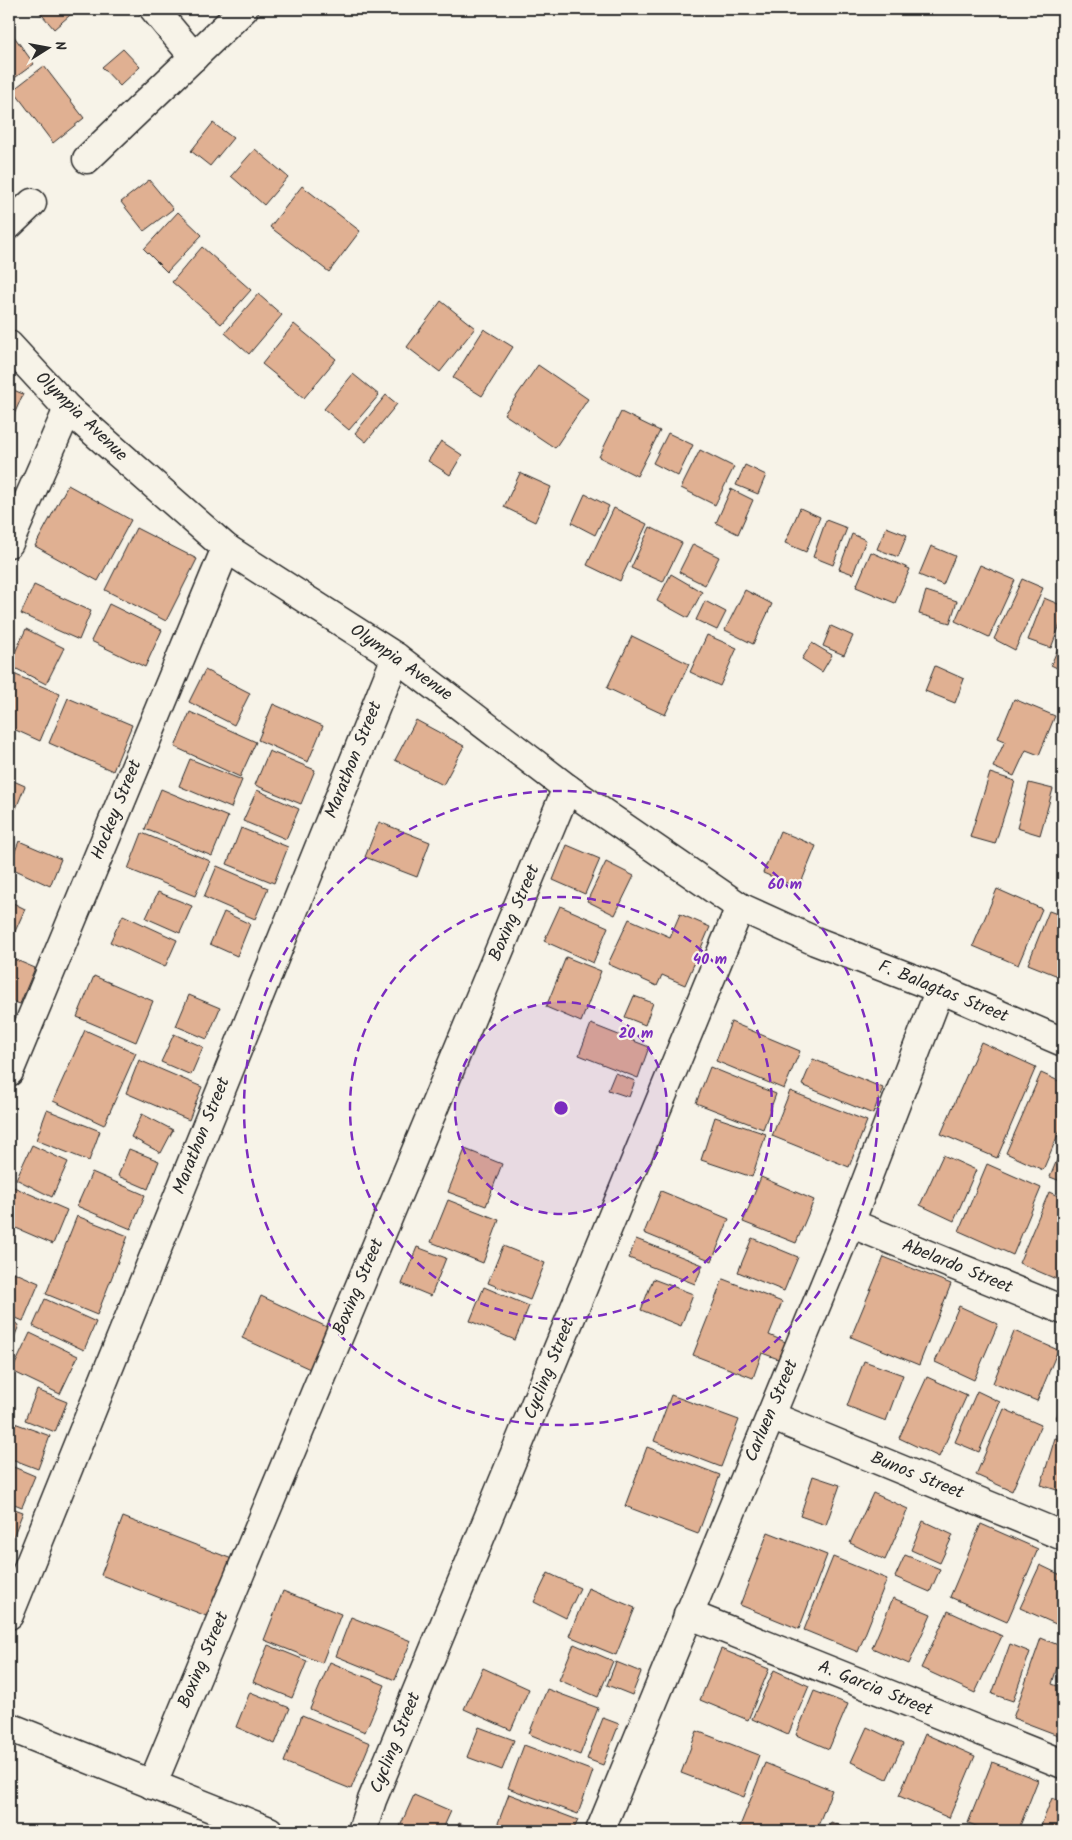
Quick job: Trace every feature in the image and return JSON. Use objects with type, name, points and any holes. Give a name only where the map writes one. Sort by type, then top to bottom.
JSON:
[{"type":"street","points":[[154,9],[194,57]]},
{"type":"street","points":[[87,159],[244,9]]},
{"type":"street","points":[[9,226],[32,204]]},
{"type":"street","name":"Olympia Avenue","points":[[9,345],[68,409],[226,548],[396,657],[567,788],[740,907],[821,943]]},
{"type":"street","points":[[9,543],[68,409]]},
{"type":"street","name":"Hockey Street","points":[[9,1072],[226,548]]},
{"type":"street","name":"Marathon Street","points":[[9,1615],[396,657]]},
{"type":"street","name":"Boxing Street","points":[[152,1785],[567,788]]},
{"type":"street","name":"Cycling Street","points":[[362,1831],[372,1800],[740,907]]},
{"type":"street","name":"F. Balagtas Street","points":[[821,943],[940,989],[1063,1042]]},
{"type":"street","name":"Carluen Street","points":[[600,1831],[850,1223],[940,989]]},
{"type":"street","name":"Abelardo Street","points":[[850,1223],[1063,1310]]},
{"type":"street","name":"Bunos Street","points":[[771,1416],[1063,1536]]},
{"type":"street","name":"A. Garcia Street","points":[[688,1614],[1063,1764]]},
{"type":"street","points":[[9,1727],[269,1831]]},
{"type":"building","points":[[37,9],[77,9],[54,29]]},
{"type":"building","points":[[13,35],[34,64],[9,82],[9,38]]},
{"type":"building","points":[[123,49],[140,67],[120,86],[102,67]]},
{"type":"building","points":[[44,66],[84,118],[53,143],[13,90]]},
{"type":"building","points":[[213,123],[233,138],[210,166],[191,151]]},
{"type":"building","points":[[255,149],[288,177],[264,205],[231,176]]},
{"type":"building","points":[[149,180],[173,209],[144,231],[121,202]]},
{"type":"building","points":[[302,186],[360,231],[329,272],[270,227]]},
{"type":"building","points":[[178,212],[202,235],[167,272],[144,249]]},
{"type":"building","points":[[202,247],[251,290],[221,324],[172,282]]},
{"type":"building","points":[[258,294],[282,315],[249,354],[225,333]]},
{"type":"building","points":[[441,301],[475,328],[440,372],[407,347]]},
{"type":"building","points":[[294,324],[336,359],[304,398],[262,364]]},
{"type":"building","points":[[484,329],[513,347],[482,396],[453,378]]},
{"type":"building","points":[[538,365],[588,399],[555,448],[504,414]]},
{"type":"building","points":[[353,374],[379,395],[349,430],[324,409]]},
{"type":"building","points":[[9,388],[23,394],[9,426]]},
{"type":"building","points":[[386,395],[397,404],[366,442],[355,433]]},
{"type":"building","points":[[621,412],[660,431],[637,476],[599,457]]},
{"type":"building","points":[[668,433],[693,445],[678,476],[653,463]]},
{"type":"building","points":[[441,441],[462,455],[450,475],[428,461]]},
{"type":"building","points":[[700,450],[734,467],[715,505],[681,488]]},
{"type":"building","points":[[745,465],[766,475],[758,494],[736,485]]},
{"type":"building","points":[[520,473],[551,487],[535,522],[504,507]]},
{"type":"building","points":[[68,485],[131,520],[98,581],[35,546]]},
{"type":"building","points":[[731,489],[753,500],[738,534],[716,523]]},
{"type":"building","points":[[585,494],[609,506],[595,535],[572,523]]},
{"type":"building","points":[[614,508],[647,524],[620,581],[587,565]]},
{"type":"building","points":[[800,508],[820,517],[806,552],[785,543]]},
{"type":"building","points":[[826,520],[847,528],[833,565],[813,557]]},
{"type":"building","points":[[650,527],[682,543],[663,582],[631,568]]},
{"type":"building","points":[[886,527],[907,535],[898,557],[877,549]]},
{"type":"building","points":[[136,528],[197,559],[166,621],[105,590]]},
{"type":"building","points":[[852,534],[866,540],[853,574],[839,569]]},
{"type":"building","points":[[693,544],[719,557],[705,585],[679,572]]},
{"type":"building","points":[[931,546],[955,556],[943,585],[919,575]]},
{"type":"building","points":[[871,552],[910,569],[895,603],[856,587]]},
{"type":"building","points":[[980,565],[1015,580],[989,637],[955,621]]},
{"type":"building","points":[[671,574],[702,592],[688,618],[657,601]]},
{"type":"building","points":[[1022,579],[1043,588],[1015,650],[994,639]]},
{"type":"building","points":[[34,585],[91,611],[79,640],[21,614]]},
{"type":"building","points":[[745,590],[772,604],[753,644],[725,630]]},
{"type":"building","points":[[926,591],[957,601],[950,623],[919,614]]},
{"type":"building","points":[[1044,598],[1063,606],[1063,617],[1051,648],[1028,640]]},
{"type":"building","points":[[705,601],[726,612],[717,630],[696,620]]},
{"type":"building","points":[[109,604],[162,630],[145,667],[91,641]]},
{"type":"building","points":[[831,626],[853,636],[844,655],[823,646]]},
{"type":"building","points":[[26,629],[64,648],[46,684],[9,665]]},
{"type":"building","points":[[707,635],[737,648],[720,686],[690,672]]},
{"type":"building","points":[[632,636],[689,664],[665,715],[607,688]]},
{"type":"building","points":[[1063,636],[1063,671],[1051,665]]},
{"type":"building","points":[[812,643],[832,655],[822,672],[802,659]]},
{"type":"building","points":[[935,666],[964,679],[955,703],[925,691]]},
{"type":"building","points":[[205,670],[250,693],[234,725],[189,702]]},
{"type":"building","points":[[9,672],[60,694],[40,741],[9,727]]},
{"type":"building","points":[[68,698],[132,725],[113,771],[49,743]]},
{"type":"building","points":[[1014,699],[1055,716],[1039,755],[1026,750],[1014,776],[993,767],[1005,741],[998,738]]},
{"type":"building","points":[[273,704],[323,726],[308,762],[258,740]]},
{"type":"building","points":[[190,712],[256,742],[240,777],[175,747]]},
{"type":"building","points":[[416,720],[464,746],[443,785],[395,760]]},
{"type":"building","points":[[269,751],[315,770],[301,804],[255,785]]},
{"type":"building","points":[[190,759],[242,780],[231,808],[179,786]]},
{"type":"building","points":[[990,773],[1015,781],[995,844],[970,837]]},
{"type":"building","points":[[9,779],[25,786],[9,826]]},
{"type":"building","points":[[1029,783],[1053,789],[1040,835],[1017,828]]},
{"type":"building","points":[[161,789],[228,817],[212,856],[145,829]]},
{"type":"building","points":[[257,790],[299,809],[286,839],[243,821]]},
{"type":"building","points":[[379,822],[430,842],[417,877],[365,857]]},
{"type":"building","points":[[241,828],[288,847],[274,883],[227,864]]},
{"type":"building","points":[[780,831],[816,846],[799,888],[763,873]]},
{"type":"building","points":[[142,833],[210,861],[195,896],[128,869]]},
{"type":"building","points":[[19,841],[61,859],[50,886],[9,867]]},
{"type":"building","points":[[567,845],[600,859],[585,894],[553,880]]},
{"type":"building","points":[[606,862],[634,876],[615,915],[587,901]]},
{"type":"building","points":[[217,866],[268,888],[255,919],[204,897]]},
{"type":"building","points":[[997,889],[1042,909],[1018,965],[973,946]]},
{"type":"building","points":[[158,892],[192,906],[180,933],[146,918]]},
{"type":"building","points":[[9,901],[25,909],[9,945]]},
{"type":"building","points":[[560,906],[608,927],[593,963],[544,941]]},
{"type":"building","points":[[1049,911],[1063,916],[1063,978],[1028,964]]},
{"type":"building","points":[[224,912],[250,924],[237,956],[210,944]]},
{"type":"building","points":[[680,914],[710,927],[685,985],[662,975],[657,986],[608,964],[629,919],[670,937]]},
{"type":"building","points":[[123,915],[177,940],[165,967],[110,942]]},
{"type":"building","points":[[9,957],[35,968],[20,1004],[9,1000]]},
{"type":"building","points":[[566,957],[601,971],[581,1022],[546,1007]]},
{"type":"building","points":[[94,976],[153,1001],[136,1042],[77,1017]]},
{"type":"building","points":[[189,995],[220,1008],[207,1039],[176,1026]]},
{"type":"building","points":[[634,996],[653,1003],[645,1025],[625,1017]]},
{"type":"building","points":[[731,1022],[800,1051],[784,1089],[716,1061]]},
{"type":"building","points":[[591,1024],[649,1047],[638,1078],[579,1055]]},
{"type":"building","points":[[85,1030],[136,1053],[104,1125],[53,1101]]},
{"type":"building","points":[[174,1034],[203,1047],[191,1075],[161,1062]]},
{"type":"building","points":[[981,1042],[1036,1067],[997,1158],[941,1134]]},
{"type":"building","points":[[813,1059],[883,1088],[873,1114],[802,1085]]},
{"type":"building","points":[[139,1060],[202,1087],[189,1120],[126,1093]]},
{"type":"building","points":[[710,1067],[776,1094],[763,1129],[696,1103]]},
{"type":"building","points":[[615,1073],[635,1081],[629,1097],[608,1090]]},
{"type":"building","points":[[1041,1073],[1063,1083],[1063,1123],[1043,1170],[1006,1153]]},
{"type":"building","points":[[790,1091],[867,1121],[849,1167],[772,1136]]},
{"type":"building","points":[[47,1110],[100,1131],[89,1161],[36,1140]]},
{"type":"building","points":[[142,1114],[173,1130],[161,1153],[131,1137]]},
{"type":"building","points":[[715,1117],[766,1134],[752,1177],[701,1160]]},
{"type":"building","points":[[32,1145],[68,1162],[52,1197],[16,1179]]},
{"type":"building","points":[[1063,1145],[1063,1182],[1050,1177]]},
{"type":"building","points":[[129,1149],[159,1161],[148,1189],[118,1176]]},
{"type":"building","points":[[465,1149],[502,1164],[486,1206],[448,1192]]},
{"type":"building","points":[[943,1155],[976,1170],[954,1221],[920,1205]]},
{"type":"building","points":[[987,1164],[1041,1188],[1013,1255],[959,1231]]},
{"type":"building","points":[[92,1172],[145,1195],[131,1229],[77,1206]]},
{"type":"building","points":[[761,1177],[814,1200],[796,1243],[743,1222]]},
{"type":"building","points":[[9,1185],[67,1210],[53,1244],[9,1225]]},
{"type":"building","points":[[661,1191],[729,1219],[712,1261],[644,1233]]},
{"type":"building","points":[[1049,1192],[1063,1198],[1063,1282],[1019,1263]]},
{"type":"building","points":[[448,1200],[499,1220],[483,1263],[431,1242]]},
{"type":"building","points":[[77,1216],[128,1236],[97,1315],[46,1294]]},
{"type":"building","points":[[752,1238],[798,1257],[784,1291],[738,1272]]},
{"type":"building","points":[[636,1239],[703,1265],[695,1284],[629,1258]]},
{"type":"building","points":[[503,1246],[545,1263],[530,1300],[488,1283]]},
{"type":"building","points":[[417,1247],[446,1258],[431,1296],[402,1284]]},
{"type":"building","points":[[884,1257],[951,1284],[919,1365],[851,1337]]},
{"type":"building","points":[[9,1270],[39,1283],[23,1321],[9,1315]]},
{"type":"building","points":[[653,1279],[693,1294],[681,1326],[641,1310]]},
{"type":"building","points":[[723,1279],[782,1302],[769,1335],[788,1343],[781,1360],[762,1353],[753,1378],[693,1355]]},
{"type":"building","points":[[484,1287],[529,1306],[515,1340],[470,1321]]},
{"type":"building","points":[[261,1296],[329,1328],[310,1369],[242,1338]]},
{"type":"building","points":[[45,1299],[96,1322],[84,1350],[33,1326]]},
{"type":"building","points":[[959,1306],[998,1324],[974,1380],[935,1362]]},
{"type":"building","points":[[9,1320],[19,1325],[9,1351]]},
{"type":"building","points":[[1014,1331],[1058,1350],[1037,1401],[993,1383]]},
{"type":"building","points":[[30,1333],[78,1356],[60,1394],[12,1371]]},
{"type":"building","points":[[864,1361],[903,1375],[886,1421],[847,1406]]},
{"type":"building","points":[[927,1377],[967,1395],[939,1457],[899,1438]]},
{"type":"building","points":[[37,1390],[67,1402],[55,1432],[25,1420]]},
{"type":"building","points":[[977,1391],[1000,1402],[979,1452],[955,1442]]},
{"type":"building","points":[[671,1395],[739,1420],[721,1467],[654,1441]]},
{"type":"building","points":[[1063,1401],[1063,1422],[1056,1418]]},
{"type":"building","points":[[1004,1409],[1041,1425],[1012,1491],[976,1475]]},
{"type":"building","points":[[9,1421],[50,1436],[38,1469],[9,1458]]},
{"type":"building","points":[[1055,1438],[1063,1440],[1063,1492],[1041,1485]]},
{"type":"building","points":[[647,1447],[720,1475],[698,1534],[625,1506]]},
{"type":"building","points":[[9,1465],[35,1476],[22,1507],[9,1502]]},
{"type":"building","points":[[813,1476],[840,1485],[826,1525],[800,1516]]},
{"type":"building","points":[[873,1493],[908,1509],[885,1560],[850,1543]]},
{"type":"building","points":[[9,1507],[23,1512],[9,1547]]},
{"type":"building","points":[[123,1517],[232,1559],[209,1617],[101,1575]]},
{"type":"building","points":[[923,1521],[953,1535],[940,1563],[911,1550]]},
{"type":"building","points":[[981,1524],[1038,1549],[1007,1622],[950,1597]]},
{"type":"building","points":[[768,1532],[827,1555],[799,1629],[740,1605]]},
{"type":"building","points":[[905,1555],[940,1569],[930,1592],[895,1577]]},
{"type":"building","points":[[833,1557],[887,1579],[858,1652],[804,1630]]},
{"type":"building","points":[[1040,1565],[1063,1576],[1063,1614],[1058,1625],[1020,1608]]},
{"type":"building","points":[[548,1573],[580,1588],[566,1618],[534,1602]]},
{"type":"building","points":[[588,1588],[635,1608],[616,1655],[569,1636]]},
{"type":"building","points":[[283,1591],[341,1614],[322,1663],[264,1640]]},
{"type":"building","points":[[893,1598],[931,1614],[909,1664],[872,1648]]},
{"type":"building","points":[[948,1611],[1002,1636],[975,1693],[921,1668]]},
{"type":"building","points":[[351,1617],[411,1641],[395,1680],[336,1656]]},
{"type":"building","points":[[1041,1638],[1063,1647],[1052,1684],[1063,1688],[1063,1737],[1013,1718]]},
{"type":"building","points":[[574,1644],[613,1661],[598,1697],[559,1680]]},
{"type":"building","points":[[1010,1644],[1030,1652],[1013,1701],[992,1694]]},
{"type":"building","points":[[268,1645],[307,1661],[292,1698],[253,1682]]},
{"type":"building","points":[[721,1649],[769,1669],[748,1720],[700,1700]]},
{"type":"building","points":[[330,1662],[385,1685],[365,1732],[310,1709]]},
{"type":"building","points":[[616,1662],[641,1672],[632,1695],[607,1685]]},
{"type":"building","points":[[483,1668],[529,1689],[511,1730],[464,1709]]},
{"type":"building","points":[[774,1670],[809,1686],[788,1735],[752,1719]]},
{"type":"building","points":[[547,1689],[598,1708],[580,1755],[529,1734]]},
{"type":"building","points":[[814,1691],[848,1704],[829,1749],[796,1735]]},
{"type":"building","points":[[250,1692],[290,1708],[275,1744],[236,1727]]},
{"type":"building","points":[[302,1715],[370,1743],[351,1789],[284,1762]]},
{"type":"building","points":[[603,1718],[619,1724],[603,1765],[587,1759]]},
{"type":"building","points":[[479,1727],[514,1740],[502,1770],[467,1757]]},
{"type":"building","points":[[867,1727],[903,1744],[887,1779],[851,1762]]},
{"type":"building","points":[[697,1731],[759,1755],[744,1797],[681,1773]]},
{"type":"building","points":[[925,1734],[975,1756],[949,1818],[899,1796]]},
{"type":"building","points":[[524,1745],[593,1771],[578,1814],[508,1788]]},
{"type":"building","points":[[992,1762],[1038,1780],[1018,1831],[989,1831],[968,1823]]},
{"type":"building","points":[[765,1763],[832,1790],[816,1831],[738,1831]]},
{"type":"building","points":[[509,1794],[578,1820],[573,1831],[495,1831]]},
{"type":"building","points":[[414,1795],[451,1811],[442,1831],[398,1831]]},
{"type":"building","points":[[1052,1798],[1063,1802],[1063,1831],[1039,1831]]},
{"type":"building","points":[[831,1822],[852,1831],[827,1831]]},
{"type":"building","points":[[459,1823],[475,1831],[456,1831]]}]
